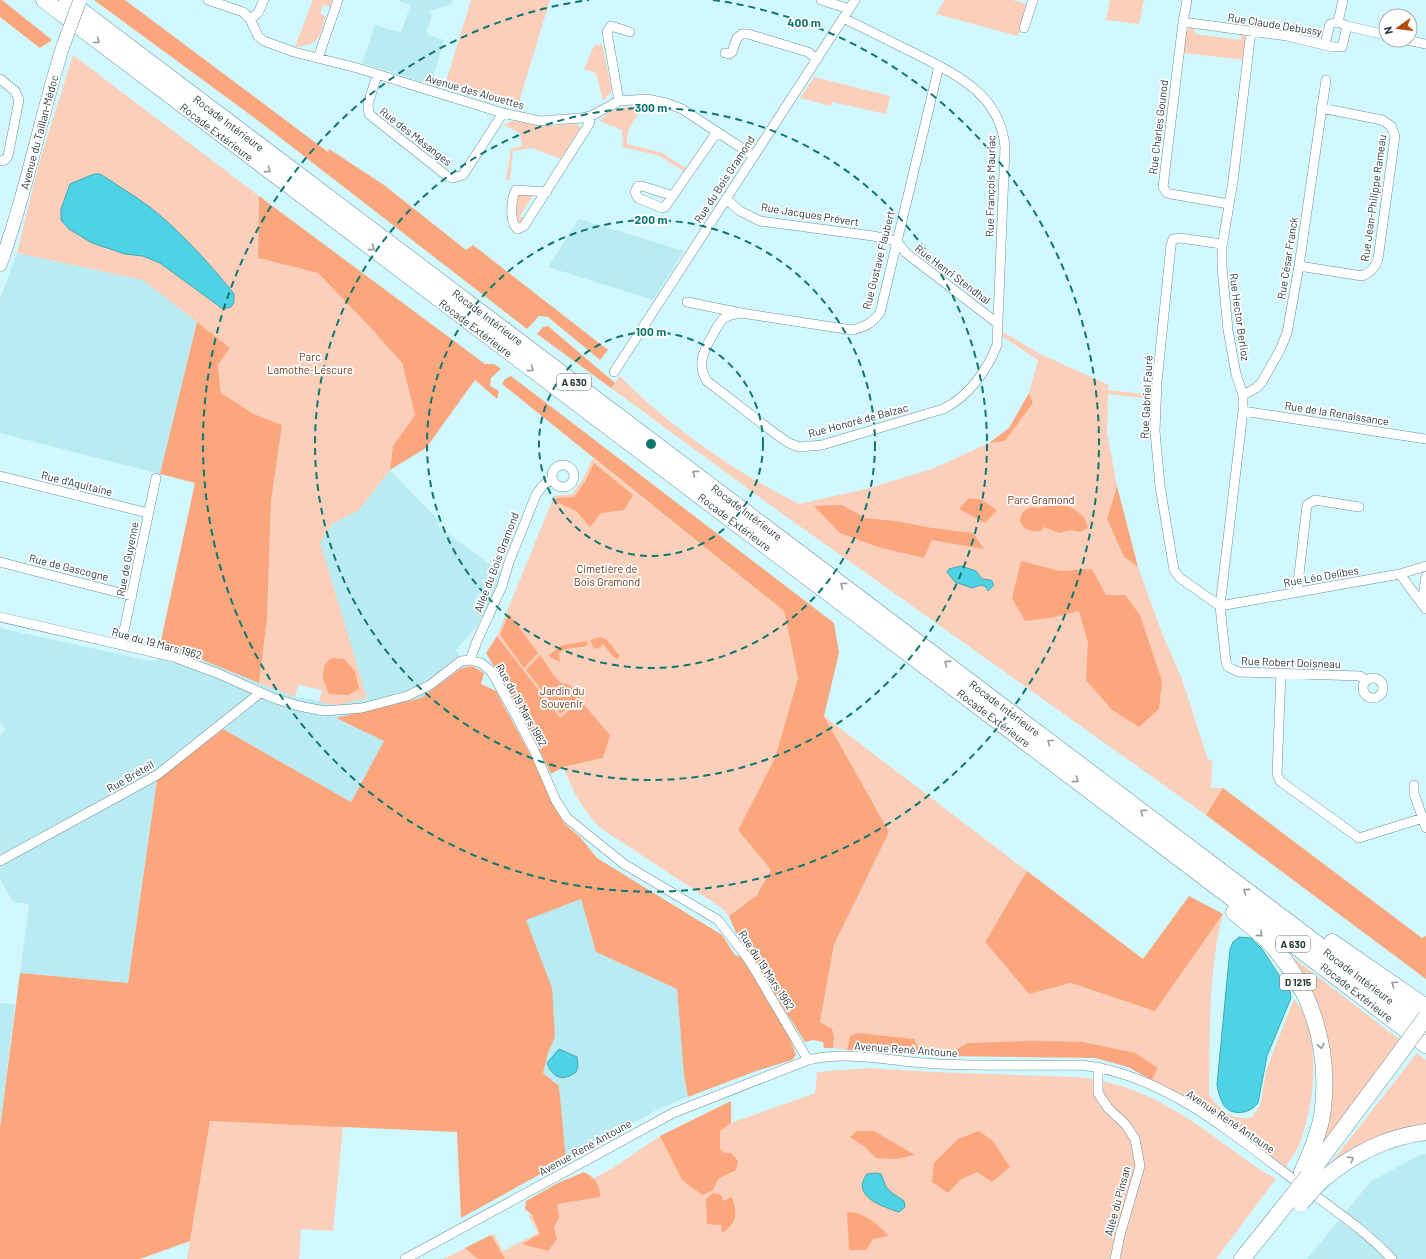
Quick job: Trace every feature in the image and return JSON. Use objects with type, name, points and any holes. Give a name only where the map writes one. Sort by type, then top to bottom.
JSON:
[{"type":"highway","name":"Rocade Extérieure","points":[[44,0],[1426,1045]]},
{"type":"highway","name":"Rocade Intérieure","points":[[66,0],[1426,1026]]},
{"type":"highway","name":"D 1215","points":[[1160,843],[1170,862],[1264,938],[1286,963],[1300,985],[1310,1005],[1318,1030],[1324,1058],[1323,1109],[1311,1152],[1311,1177]]},
{"type":"highway","points":[[1277,914],[1307,926],[1426,1007]]},
{"type":"highway","name":"D 1215","points":[[1242,1259],[1256,1253],[1294,1199],[1396,1063],[1426,1017]]},
{"type":"highway","points":[[1396,1063],[1426,1030]]},
{"type":"highway","points":[[1311,1177],[1337,1168],[1382,1143],[1426,1132]]},
{"type":"street","name":"Avenue du Taillan-Médoc","points":[[0,265],[11,233],[50,85],[80,0]]},
{"type":"street","points":[[208,0],[243,12],[250,19],[258,13],[264,0]]},
{"type":"street","points":[[318,58],[338,0]]},
{"type":"street","points":[[821,0],[849,9]]},
{"type":"street","name":"Rue du Bois Gramond","points":[[614,372],[855,0]]},
{"type":"street","points":[[1024,28],[1033,0]]},
{"type":"street","name":"Rue Charles Gounod","points":[[1187,0],[1163,187],[1167,193],[1229,204]]},
{"type":"street","points":[[1338,22],[1344,0]]},
{"type":"street","name":"Rue François Mauriac","points":[[844,18],[958,76],[981,96],[998,117],[1003,132],[1005,147],[997,323]]},
{"type":"street","name":"Avenue des Alouettes","points":[[250,19],[258,36],[264,41],[294,52],[503,113],[540,121],[591,116],[619,101],[647,99],[666,103],[682,109],[754,156]]},
{"type":"street","name":"Rue Claude Debussy","points":[[1183,22],[1251,31],[1325,44],[1334,47],[1342,47],[1347,26]]},
{"type":"street","points":[[1325,44],[1330,24],[1338,22],[1347,26],[1378,33]]},
{"type":"street","points":[[619,101],[607,32],[611,26],[630,32]]},
{"type":"street","name":"Rue Hector Berlioz","points":[[1220,606],[1243,411],[1243,395],[1228,330],[1222,268],[1222,244],[1229,204],[1251,31]]},
{"type":"street","points":[[725,53],[732,52],[737,38],[742,34],[748,34],[808,52],[817,58]]},
{"type":"street","name":"Rue Gustave Flaubert","points":[[687,302],[852,330],[869,324],[880,312],[939,66]]},
{"type":"street","name":"Rue des Mésanges","points":[[377,75],[368,104],[369,114],[447,176],[453,178],[463,175],[503,113]]},
{"type":"street","points":[[0,79],[15,91],[19,100],[8,156],[5,160],[0,161]]},
{"type":"street","name":"Rue César Franck","points":[[1243,395],[1256,388],[1262,382],[1280,350],[1287,333],[1299,266],[1326,80]]},
{"type":"street","name":"Rue Jean-Philippe Rameau","points":[[1299,266],[1362,276],[1369,273],[1375,267],[1378,259],[1395,136],[1391,126],[1382,120],[1321,108]]},
{"type":"street","points":[[547,192],[516,190],[514,194],[513,222],[515,227],[518,229],[524,226],[547,192],[589,124],[591,116]]},
{"type":"street","points":[[673,196],[717,132]]},
{"type":"street","name":"Rue Jacques Prévert","points":[[726,199],[740,211],[760,221],[872,236],[896,242]]},
{"type":"street","name":"Rue Gabriel Fauré","points":[[1220,606],[1180,578],[1174,570],[1160,486],[1155,431],[1157,382],[1171,245],[1174,239],[1180,238],[1222,244]]},
{"type":"street","name":"Rue Henri Stendhal","points":[[896,242],[906,253],[997,323]]},
{"type":"street","name":"Rue Honoré de Balzac","points":[[740,312],[730,315],[717,326],[703,353],[702,371],[704,376],[707,381],[777,435],[789,443],[799,447],[822,444],[943,409],[953,404],[970,388],[992,358],[997,344],[997,323]]},
{"type":"street","name":"Rue de la Renaissance","points":[[1243,411],[1426,439]]},
{"type":"street","name":"Rue d'Aquitaine","points":[[0,476],[148,513]]},
{"type":"street","name":"Rue de Guyenne","points":[[121,645],[156,478]]},
{"type":"street","name":"Allée du Bois Gramond","points":[[470,660],[502,586],[509,562],[536,495],[543,485],[553,479]]},
{"type":"street","points":[[1297,592],[1307,505],[1315,500],[1358,507]]},
{"type":"street","name":"Rue de Gascogne","points":[[0,562],[132,596]]},
{"type":"street","name":"Rue Léo Delibes","points":[[1220,606],[1400,574],[1426,566]]},
{"type":"street","points":[[1400,574],[1424,607]]},
{"type":"street","points":[[1424,607],[1426,576]]},
{"type":"street","name":"Rue Robert Doisneau","points":[[1220,606],[1226,662],[1228,667],[1239,672],[1360,676],[1366,680]]},
{"type":"street","name":"Rue du 19 Mars 1962","points":[[0,617],[196,664],[260,693],[313,710],[345,710],[385,702],[415,693],[461,661],[470,660],[481,663],[491,671],[534,750],[556,801],[567,818],[624,864],[718,920],[749,960],[808,1060]]},
{"type":"street","points":[[1281,673],[1277,774],[1280,781],[1359,838],[1422,818]]},
{"type":"street","name":"Rue Bréteil","points":[[0,861],[157,775],[260,693]]},
{"type":"street","points":[[1414,785],[1414,792],[1426,828]]},
{"type":"street","name":"Avenue René Antoune","points":[[405,1259],[673,1112],[808,1060],[821,1057],[850,1057],[936,1064],[1055,1065],[1098,1067],[1129,1075],[1160,1089],[1213,1121],[1346,1218],[1378,1244],[1392,1259]]},
{"type":"street","name":"Allée du Pinsan","points":[[1098,1067],[1098,1093],[1108,1108],[1126,1125],[1135,1139],[1140,1166],[1120,1235],[1115,1259]]},
{"type":"shaded area","points":[[397,0],[453,0],[452,4],[430,11],[432,15],[429,27],[426,29],[429,35],[444,40],[431,85],[362,63],[375,25],[401,33],[410,6]]},
{"type":"shaded area","points":[[579,219],[684,251],[653,300],[548,267]]},
{"type":"shaded area","points":[[17,253],[143,280],[197,322],[160,474],[0,433],[0,299]]},
{"type":"shaded area","points":[[390,470],[440,522],[437,526],[502,573],[491,602],[477,626],[456,650],[465,667],[421,698],[337,719],[384,741],[351,802],[223,729],[157,780],[128,983],[20,973],[29,904],[13,902],[0,879],[0,736],[5,730],[0,722],[0,628],[155,662],[160,645],[183,652],[295,697],[337,704],[320,542],[332,524],[359,510]]},
{"type":"shaded area","points":[[581,899],[596,952],[677,989],[684,1075],[688,1097],[660,1108],[607,1138],[602,1138],[594,1142],[592,1146],[566,1160],[559,1086],[543,1073],[548,1053],[555,1037],[526,919]]},
{"type":"shaded area","points":[[0,1003],[15,1004],[0,1128]]},
{"type":"shaded area","points":[[1426,1154],[1426,1259],[1307,1259],[1371,1181],[1420,1155]]},
{"type":"green space","points":[[0,0],[2,0],[52,40],[40,48],[0,17]]},
{"type":"green space","points":[[94,0],[125,0],[328,152],[329,149],[384,185],[466,250],[473,245],[608,350],[600,360],[548,317],[539,316],[527,329],[260,122]]},
{"type":"green space","points":[[313,0],[332,0],[330,7],[323,5],[320,14],[326,16],[320,35],[310,44],[295,47]]},
{"type":"green space","points":[[471,0],[550,0],[518,105],[446,82]]},
{"type":"green space","points":[[945,0],[1012,0],[1027,4],[1018,36],[936,14]]},
{"type":"green space","points":[[1110,0],[1144,0],[1139,24],[1106,20]]},
{"type":"green space","points":[[1194,27],[1195,34],[1241,40],[1240,33],[1243,34],[1247,40],[1245,60],[1184,53],[1186,31]]},
{"type":"green space","points":[[602,44],[612,91],[603,101],[596,73],[584,69],[594,46]]},
{"type":"green space","name":"Parc Lamothe-Lescure","points":[[73,55],[259,196],[258,258],[318,273],[402,363],[415,415],[393,446],[390,470],[359,510],[332,524],[320,542],[367,698],[337,705],[319,702],[322,690],[298,685],[295,697],[259,683],[267,619],[271,501],[282,425],[254,414],[221,393],[218,365],[230,348],[143,280],[17,253],[39,163]]},
{"type":"green space","points":[[814,77],[890,96],[886,114],[832,102],[831,106],[800,98]]},
{"type":"green space","points":[[631,106],[639,106],[639,110],[642,110],[631,126],[627,144],[662,153],[686,168],[684,172],[660,156],[623,147],[622,130],[599,121],[610,111]]},
{"type":"green space","points":[[512,121],[550,126],[577,124],[580,128],[561,159],[532,148],[513,151],[510,180],[506,180],[511,149],[522,146],[520,133],[503,125]]},
{"type":"green space","points":[[518,194],[534,194],[519,217],[526,218],[521,223],[516,223],[515,197]]},
{"type":"green space","points":[[259,196],[485,364],[494,364],[501,369],[491,378],[490,386],[499,391],[497,399],[475,380],[426,448],[390,470],[393,446],[415,415],[402,363],[318,273],[258,258]]},
{"type":"green space","points":[[197,322],[230,348],[218,365],[221,393],[254,414],[282,425],[271,501],[267,619],[259,683],[183,652],[160,645],[195,483],[160,474]]},
{"type":"green space","points":[[548,326],[615,383],[611,388],[537,334],[543,327]]},
{"type":"green space","name":"Parc Gramond","points":[[1003,332],[1040,354],[1109,385],[1108,390],[1152,395],[1152,399],[1108,394],[1107,433],[1117,486],[1107,519],[1124,557],[1138,567],[1163,636],[1182,679],[1208,760],[1212,760],[1211,788],[1223,788],[1206,815],[770,505],[611,388],[620,376],[660,413],[704,447],[751,478],[799,504],[866,489],[932,469],[989,443],[1005,440],[1033,403],[1029,393],[1038,360],[1003,337]]},
{"type":"green space","points":[[511,376],[834,623],[839,653],[824,716],[889,832],[834,945],[820,1022],[832,1029],[834,1037],[833,1048],[824,1048],[823,1042],[813,1040],[805,1042],[736,933],[729,916],[757,895],[771,870],[738,830],[775,758],[798,678],[784,611],[502,384],[505,379]]},
{"type":"green space","points":[[1029,393],[1033,403],[1005,441],[989,443],[1009,428]]},
{"type":"green space","name":"Cimetière de Bois Gramond","points":[[593,458],[784,611],[798,678],[775,758],[738,830],[771,870],[757,895],[729,916],[720,907],[599,827],[587,813],[570,784],[563,767],[603,758],[560,719],[497,636],[554,496],[572,494],[583,479]]},
{"type":"green space","points":[[594,463],[633,495],[624,510],[601,513],[590,527],[576,511],[555,501],[557,498],[574,497],[585,482]]},
{"type":"green space","points":[[1117,486],[1138,567],[1124,557],[1107,519]]},
{"type":"green space","points":[[969,498],[982,500],[997,510],[985,523],[959,509]]},
{"type":"green space","points":[[1055,500],[1076,510],[1084,517],[1088,528],[1080,532],[1071,530],[1059,533],[1044,527],[1041,531],[1037,531],[1029,530],[1023,526],[1020,517],[1023,512],[1032,507],[1042,507]]},
{"type":"green space","points":[[842,505],[865,518],[973,533],[984,549],[932,540],[924,558],[878,547],[840,533],[814,506]]},
{"type":"green space","points":[[1021,561],[1060,571],[1092,569],[1106,595],[1125,595],[1140,615],[1162,681],[1159,709],[1139,727],[1112,710],[1086,680],[1088,643],[1079,611],[1050,618],[1025,621],[1012,598]]},
{"type":"green space","points":[[509,614],[538,653],[524,668],[500,635]]},
{"type":"green space","points":[[497,636],[560,718],[581,701],[610,735],[603,758],[563,767],[551,774],[520,710],[486,653]]},
{"type":"green space","points":[[601,637],[607,640],[620,656],[618,659],[614,657],[602,643],[601,647],[594,649],[590,640]]},
{"type":"green space","points":[[587,641],[588,645],[565,649],[559,653],[560,662],[548,656],[560,646]]},
{"type":"green space","name":"Jardin du Souvenir","points":[[540,655],[555,677],[561,683],[570,685],[580,698],[560,714],[526,670]]},
{"type":"green space","points":[[331,658],[344,659],[355,671],[359,689],[348,695],[329,694],[323,679],[324,666]]},
{"type":"green space","points":[[469,666],[474,667],[484,673],[481,684],[496,691],[531,756],[556,810],[565,824],[580,837],[597,858],[722,935],[735,955],[741,957],[772,1005],[792,1043],[796,1055],[792,1060],[756,1071],[688,1097],[684,1075],[677,989],[596,952],[581,899],[526,920],[552,988],[555,1037],[548,1053],[543,1073],[559,1086],[566,1160],[461,1218],[457,1132],[210,1121],[190,1241],[140,1259],[0,1259],[0,1128],[20,973],[128,983],[157,780],[223,729],[351,802],[384,741],[336,718],[421,698],[460,669]]},
{"type":"green space","points":[[824,716],[1027,871],[985,942],[1029,994],[1071,983],[1155,1010],[1223,914],[1218,935],[1212,980],[1209,1095],[1222,1110],[1227,1113],[1237,1117],[1251,1118],[1260,1106],[1267,1068],[1294,999],[1303,1014],[1309,1031],[1313,1050],[1314,1069],[1305,1127],[1299,1146],[1286,1167],[1215,1116],[1152,1080],[1158,1068],[1083,1042],[967,1043],[945,1056],[921,1054],[914,1039],[850,1036],[847,1050],[833,1048],[834,1037],[820,1022],[834,945],[889,832]]},
{"type":"green space","points":[[1223,788],[1422,938],[1426,936],[1426,979],[1206,815]]},
{"type":"green space","points":[[1027,871],[1143,959],[1189,896],[1223,914],[1155,1011],[1071,983],[1029,994],[985,942]]},
{"type":"green space","points":[[1282,949],[1400,1040],[1316,1154],[1329,1086]]},
{"type":"green space","points":[[858,1033],[914,1039],[921,1054],[847,1050],[850,1036]]},
{"type":"green space","points":[[1031,1041],[1083,1042],[1135,1053],[1158,1068],[1152,1080],[1128,1067],[1095,1058],[945,1056],[967,1043]]},
{"type":"green space","points":[[1417,1053],[1426,1060],[1426,1125],[1327,1168]]},
{"type":"green space","points":[[868,1068],[932,1072],[1077,1077],[1118,1085],[1154,1100],[1189,1119],[1255,1166],[1276,1179],[1216,1259],[443,1259],[494,1234],[503,1251],[538,1233],[529,1216],[550,1202],[613,1168],[660,1136],[731,1101],[731,1123],[815,1093],[817,1072]]},
{"type":"green space","points":[[731,1101],[731,1123],[720,1131],[720,1149],[724,1153],[731,1153],[738,1161],[736,1170],[718,1179],[713,1190],[702,1195],[682,1180],[660,1136]]},
{"type":"green space","points":[[210,1121],[343,1126],[333,1231],[301,1229],[299,1259],[187,1259]]},
{"type":"green space","points":[[857,1131],[874,1131],[915,1155],[896,1159],[876,1158],[864,1146],[850,1137]]},
{"type":"green space","points":[[979,1131],[993,1141],[1010,1167],[992,1182],[977,1172],[960,1180],[948,1193],[932,1182],[934,1163],[958,1139]]},
{"type":"green space","points":[[584,1172],[598,1185],[600,1197],[557,1204],[559,1217],[554,1228],[557,1239],[548,1251],[522,1244],[540,1234],[532,1215],[525,1209],[526,1201],[558,1183]]},
{"type":"green space","points":[[713,1193],[721,1195],[723,1201],[732,1197],[734,1203],[734,1221],[722,1233],[721,1225],[707,1224],[706,1199]]},
{"type":"green space","points":[[847,1212],[865,1216],[889,1236],[873,1239],[866,1250],[849,1250]]},
{"type":"green space","points":[[491,1235],[505,1259],[478,1259],[465,1248]]},
{"type":"water","points":[[94,174],[100,174],[145,204],[184,237],[206,260],[234,294],[234,302],[231,307],[223,309],[160,263],[143,256],[125,254],[92,243],[69,229],[61,220],[61,209],[70,184]]},
{"type":"water","points":[[961,566],[976,571],[982,579],[991,580],[994,585],[988,591],[986,587],[981,585],[972,588],[955,582],[947,572],[949,569]]},
{"type":"water","points":[[1239,937],[1251,938],[1262,949],[1290,992],[1291,998],[1267,1056],[1258,1103],[1255,1107],[1246,1112],[1235,1112],[1226,1108],[1221,1099],[1217,1085],[1230,949],[1233,942]]},
{"type":"water","points":[[559,1049],[577,1057],[578,1067],[576,1072],[563,1078],[555,1075],[547,1063]]},
{"type":"water","points":[[867,1174],[881,1174],[886,1187],[904,1201],[905,1207],[899,1212],[878,1204],[866,1195],[863,1189],[863,1182]]}]
